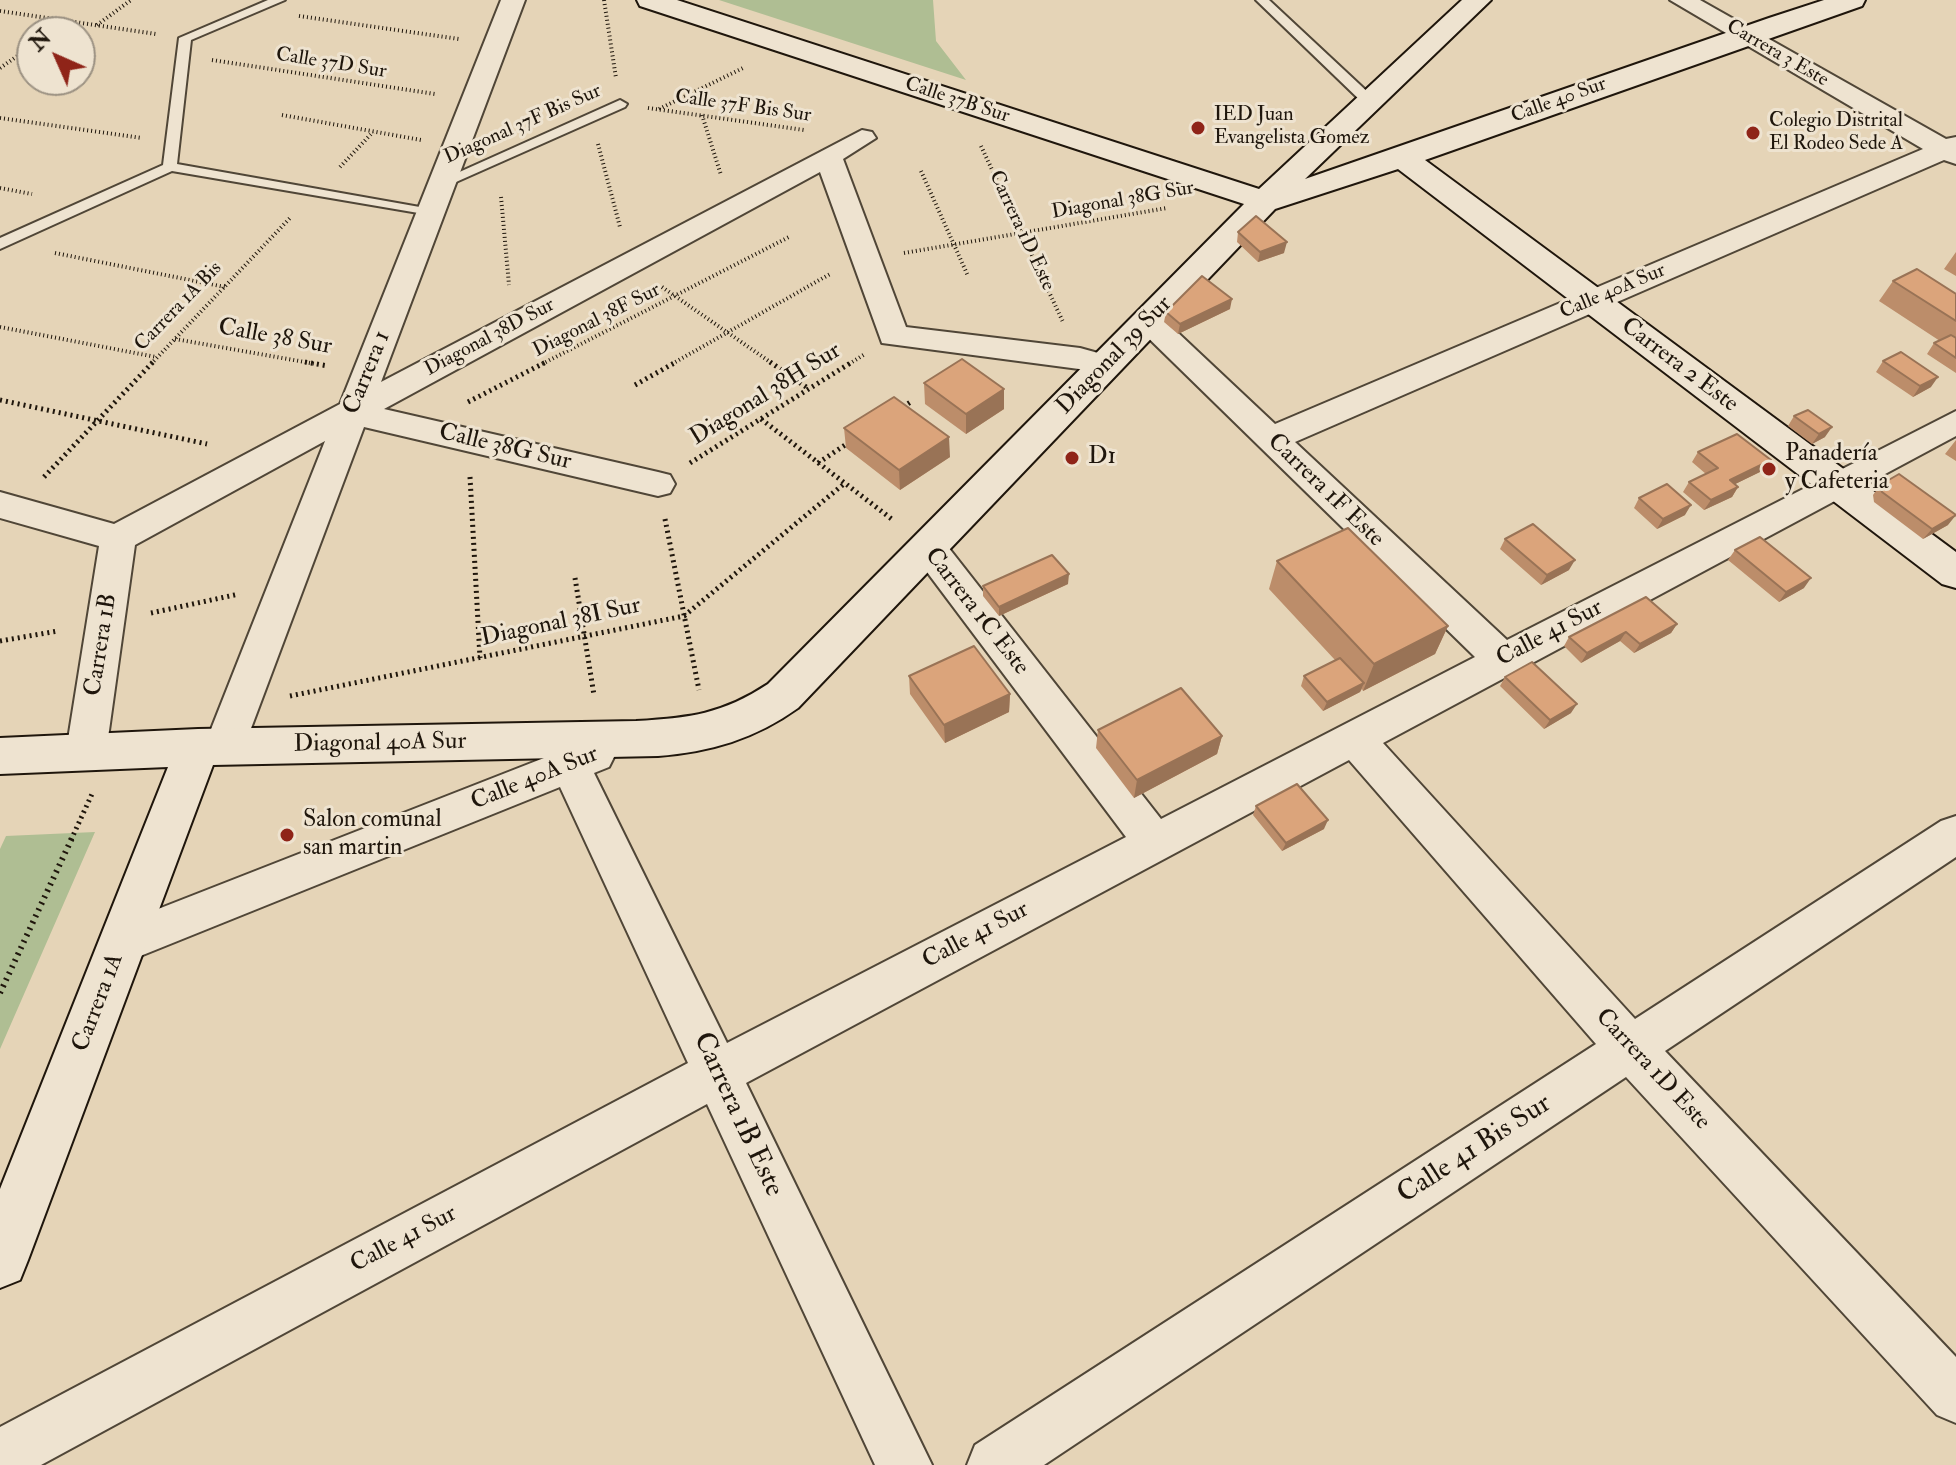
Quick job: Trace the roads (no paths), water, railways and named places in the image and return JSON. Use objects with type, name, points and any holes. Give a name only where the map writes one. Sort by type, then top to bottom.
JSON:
[{"type":"street","name":"Carrera 1","points":[[211,747],[240,706],[513,0]]},
{"type":"street","name":"Calle 37B Sur","points":[[650,0],[1265,201]]},
{"type":"street","name":"Diagonal 39 Sur","points":[[756,716],[783,696],[928,547],[1093,362],[1148,322],[1368,100],[1478,0]]},
{"type":"street","name":"Carrera 3 Este","points":[[1682,0],[1952,150]]},
{"type":"street","name":"Calle 40 Sur","points":[[1265,201],[1403,158],[1741,34],[1852,0]]},
{"type":"street","name":"Diagonal 38D Sur","points":[[118,538],[862,138]]},
{"type":"street","name":"Calle 40A Sur","points":[[1271,439],[1592,300],[1952,150]]},
{"type":"street","points":[[828,156],[893,336],[1093,362]]},
{"type":"street","name":"Carrera 2 Este","points":[[1403,158],[1956,573]]},
{"type":"street","name":"Carrera 1F Este","points":[[1148,322],[1502,659]]},
{"type":"street","name":"Calle 38G Sur","points":[[351,413],[658,484]]},
{"type":"street","name":"Calle 41 Sur","points":[[0,1457],[717,1073],[1956,422]]},
{"type":"street","points":[[7,507],[118,538]]},
{"type":"street","name":"Carrera 1B","points":[[90,771],[118,538]]},
{"type":"street","name":"Carrera 1C Este","points":[[928,547],[1154,842]]},
{"type":"street","name":"Diagonal 40A Sur","points":[[0,756],[90,771],[211,747],[602,748],[708,735],[756,716]]},
{"type":"street","name":"Carrera 1D Este","points":[[1353,737],[1630,1048],[1956,1396]]},
{"type":"street","name":"Carrera 1A","points":[[0,1260],[123,943],[211,747]]},
{"type":"street","name":"Calle 40A Sur","points":[[123,943],[602,748]]},
{"type":"street","name":"Carrera 1B Este","points":[[602,748],[717,1073],[904,1465]]},
{"type":"street","name":"Calle 41 Bis Sur","points":[[995,1465],[1956,834]]},
{"type":"lane","points":[[170,167],[185,38],[279,0]]},
{"type":"lane","points":[[1262,0],[1368,100]]},
{"type":"lane","name":"Diagonal 37F Bis Sur","points":[[442,183],[620,104]]},
{"type":"lane","points":[[2,243],[170,167],[431,213]]},
{"type":"place","name":"IED Juan Evangelista Gomez","points":[[1198,128]]},
{"type":"place","name":"Colegio Distrital El Rodeo Sede A","points":[[1753,133]]},
{"type":"place","name":"D1","points":[[1072,458]]},
{"type":"place","name":"Panadería y Cafeteria","points":[[1769,469]]},
{"type":"place","name":"Salon comunal san martin","points":[[287,835]]}]
